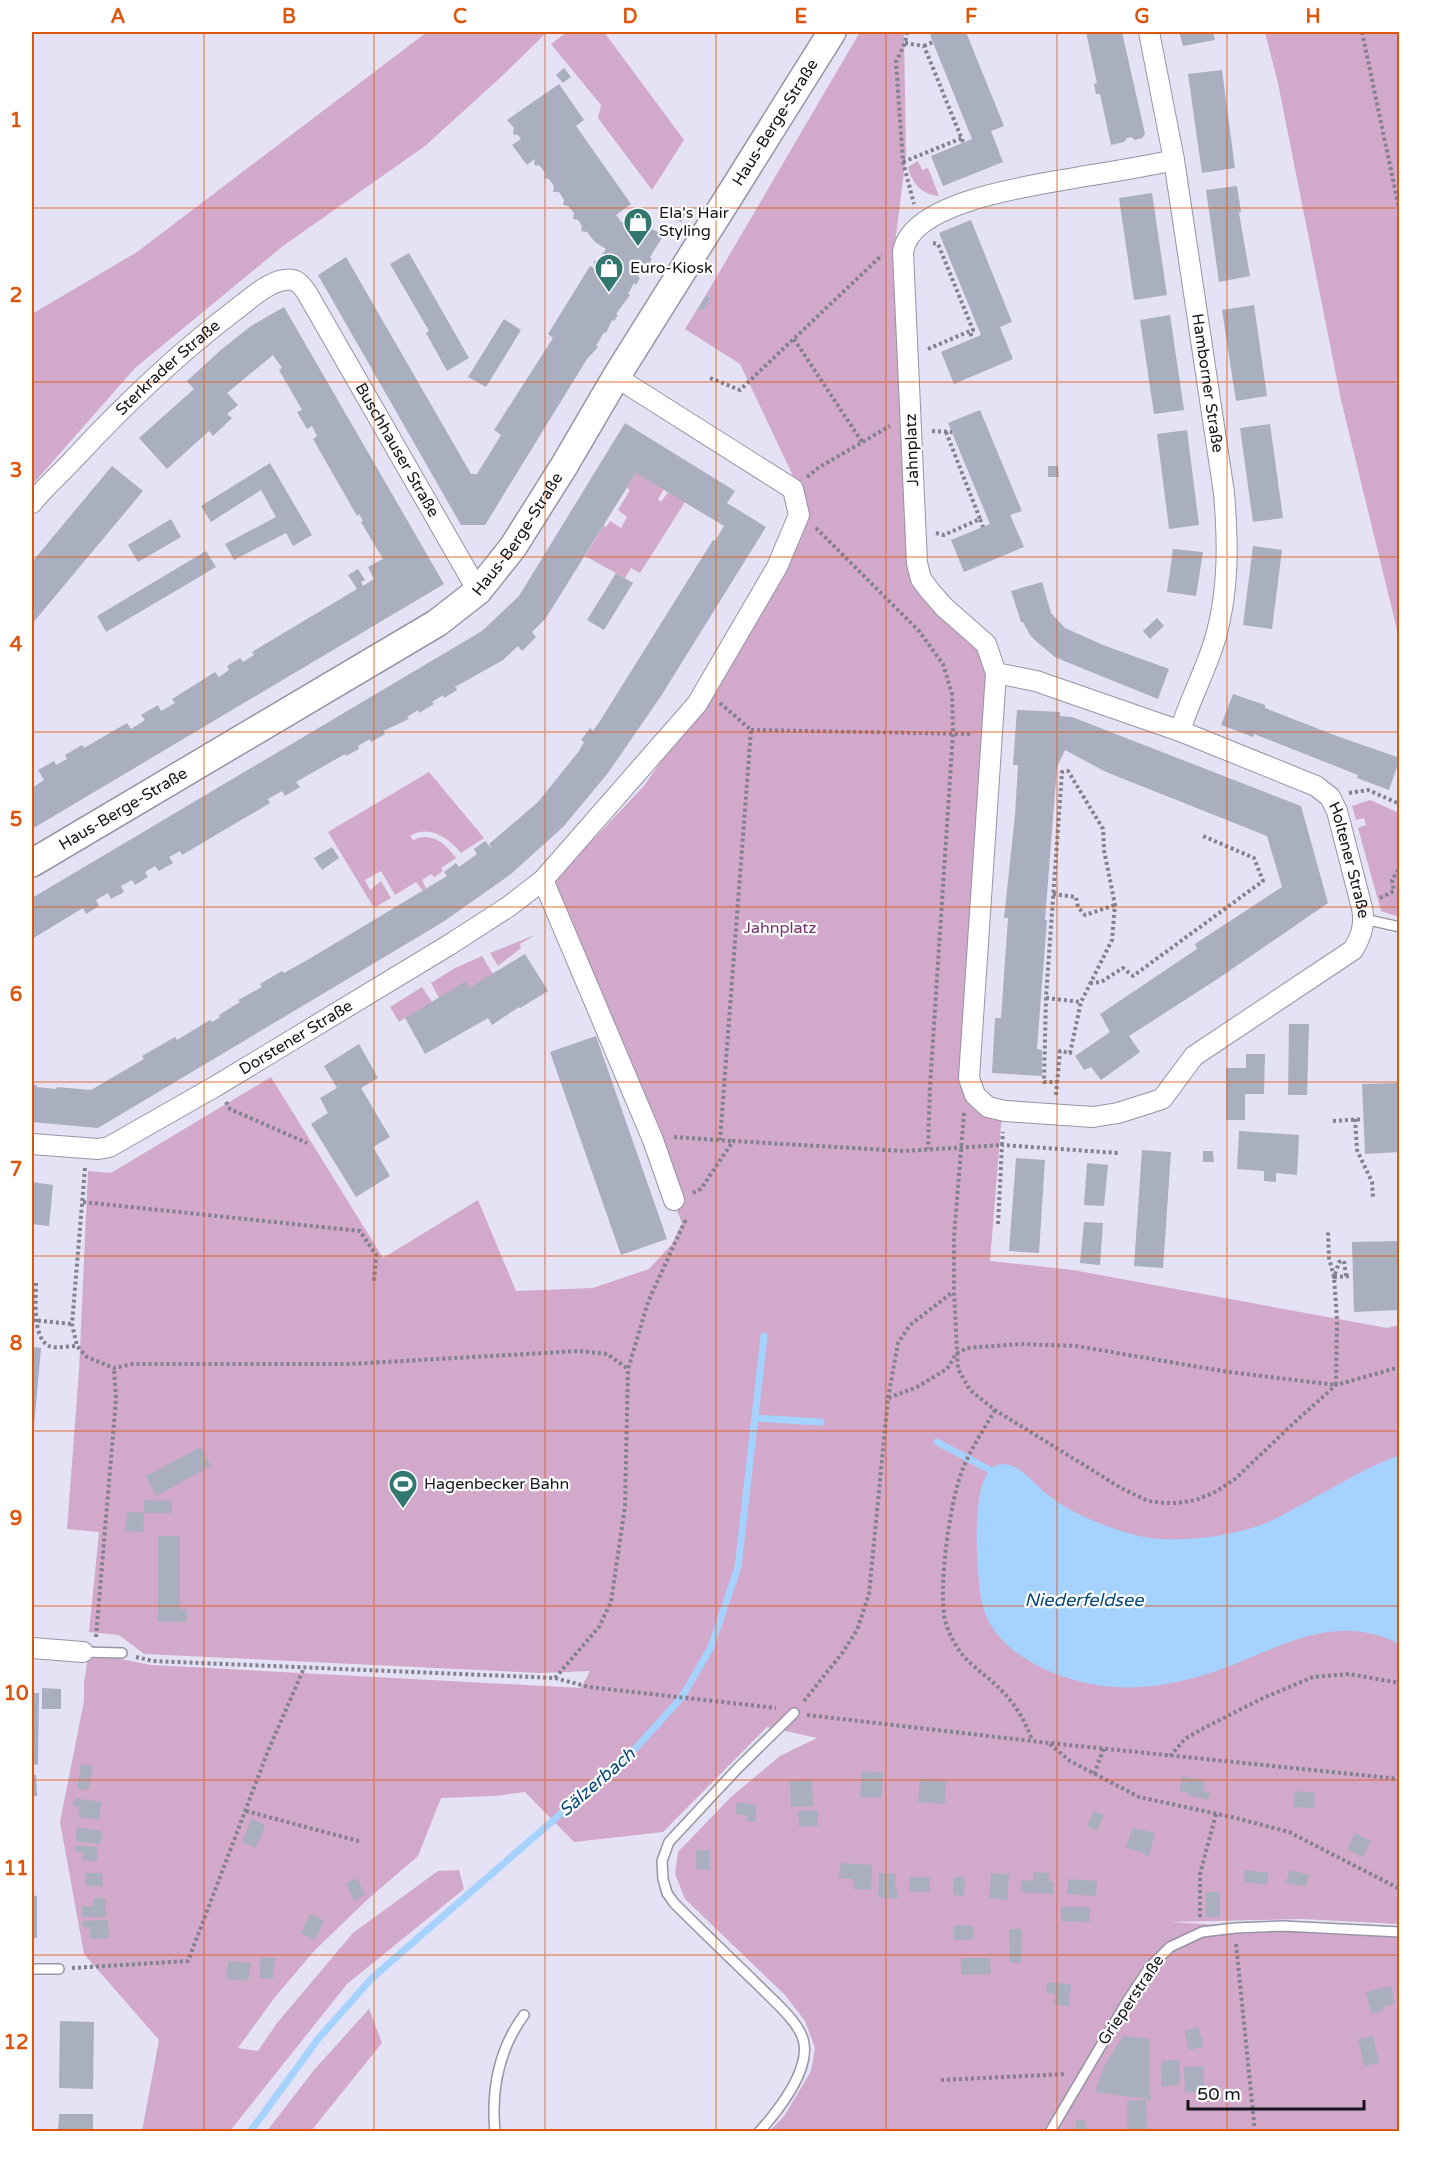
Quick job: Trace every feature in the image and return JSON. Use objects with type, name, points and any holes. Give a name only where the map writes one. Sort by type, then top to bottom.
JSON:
[{"type":"main road","name":"Haus-Berge-Straße","points":[[32,863],[436,623],[478,591],[513,547],[616,377],[832,32]]},
{"type":"street","name":"Hamborner Straße","points":[[1149,32],[1174,160],[1224,493],[1228,557],[1216,636],[1180,731]]},
{"type":"street","points":[[905,241],[923,223],[995,192],[1174,160]]},
{"type":"street","name":"Jahnplatz","points":[[905,241],[903,252],[917,563],[921,579],[944,607],[986,644],[996,673],[969,1078],[975,1095]]},
{"type":"street","name":"Sterkrader Straße","points":[[32,503],[118,412],[173,361],[262,290],[283,280],[292,279],[300,283],[315,309]]},
{"type":"street","name":"Buschhauser Straße","points":[[315,309],[478,591]]},
{"type":"street","points":[[616,377],[793,489],[799,515],[777,567],[697,704],[543,880],[653,1140],[674,1200]]},
{"type":"street","name":"Holtener Straße","points":[[975,1095],[988,1107],[1005,1111],[1093,1117],[1118,1113],[1162,1099],[1194,1056],[1353,950],[1362,936],[1363,913],[1337,811],[1330,797],[1316,786],[1180,731],[1036,681],[996,673]]},
{"type":"street","name":"Dorstener Straße","points":[[32,1144],[98,1149],[109,1147],[216,1086],[449,945],[543,880]]},
{"type":"street","points":[[32,1648],[89,1652]]},
{"type":"lane","points":[[1363,913],[1400,927]]},
{"type":"lane","points":[[89,1652],[122,1653]]},
{"type":"lane","points":[[759,2132],[795,2083],[804,2059],[803,2039],[789,2016],[674,1903],[667,1893],[662,1861],[669,1842],[753,1752],[794,1713]]},
{"type":"lane","name":"Grieperstraße","points":[[1050,2132],[1128,2000],[1160,1955],[1170,1947],[1202,1932],[1235,1928],[1283,1926],[1400,1932]]},
{"type":"lane","points":[[32,1969],[60,1969]]},
{"type":"lane","points":[[495,2132],[492,2106],[499,2065],[513,2030],[524,2015]]},
{"type":"path","points":[[907,32],[905,43],[896,62],[903,162],[914,204],[933,243],[941,243],[973,330],[907,358]]},
{"type":"path","points":[[1362,32],[1400,213]]},
{"type":"path","points":[[905,43],[924,46],[933,42]]},
{"type":"path","points":[[903,162],[962,140],[924,46]]},
{"type":"path","points":[[710,378],[740,390],[896,243],[905,241]]},
{"type":"path","points":[[970,331],[972,339]]},
{"type":"path","points":[[794,339],[862,442]]},
{"type":"path","points":[[793,489],[818,468],[862,442],[899,421],[911,421]]},
{"type":"path","points":[[946,432],[983,527]]},
{"type":"path","points":[[799,515],[817,528],[919,631],[943,664],[952,694],[953,733],[928,1149]]},
{"type":"path","points":[[915,527],[944,535],[980,519]]},
{"type":"path","points":[[919,631],[924,625]]},
{"type":"path","points":[[705,691],[751,730],[993,734]]},
{"type":"path","points":[[720,1140],[751,730]]},
{"type":"path","points":[[1055,1114],[1060,1051],[1070,1053],[1081,1002],[1112,940],[1115,905],[1104,850],[1103,829],[1068,771],[1062,772],[1046,998],[1044,1082],[1057,1082]]},
{"type":"path","points":[[1330,797],[1368,790],[1400,804]]},
{"type":"path","points":[[1089,984],[1101,982],[1124,968],[1133,976],[1263,881],[1254,858],[1203,836]]},
{"type":"path","points":[[1363,913],[1394,891],[1392,880],[1400,867]]},
{"type":"path","points":[[1053,894],[1076,897],[1078,907],[1085,915],[1115,905]]},
{"type":"path","points":[[1046,998],[1081,1002]]},
{"type":"path","points":[[216,1086],[230,1110],[307,1143]]},
{"type":"path","points":[[975,1095],[964,1110],[954,1238],[958,1369],[970,1390],[995,1410],[1121,1488],[1148,1501],[1178,1503],[1196,1500],[1215,1492],[1234,1479],[1336,1385],[1337,1318],[1328,1232]]},
{"type":"path","points":[[998,1224],[1005,1111]]},
{"type":"path","points":[[1355,1119],[1357,1150],[1372,1182],[1373,1199]]},
{"type":"path","points":[[1333,1121],[1363,1119]]},
{"type":"path","points":[[653,1140],[670,1137],[904,1151],[1002,1145],[1118,1153]]},
{"type":"path","points":[[674,1200],[701,1189],[733,1141]]},
{"type":"path","points":[[87,1148],[72,1324],[77,1346],[87,1357],[114,1368],[133,1364],[349,1364],[579,1351],[607,1354],[628,1369]]},
{"type":"path","points":[[83,1202],[360,1231],[376,1255],[374,1282]]},
{"type":"path","points":[[555,1678],[599,1626],[611,1602],[625,1506],[628,1369],[648,1302],[685,1221]]},
{"type":"path","points":[[1334,1277],[1339,1262],[1344,1261],[1346,1276]]},
{"type":"path","points":[[1334,1277],[1352,1276]]},
{"type":"path","points":[[36,1283],[34,1320],[44,1342],[51,1347],[77,1346]]},
{"type":"path","points":[[954,1292],[910,1325],[898,1343],[888,1398],[869,1593],[857,1630],[843,1652],[794,1713],[844,1721],[1400,1779]]},
{"type":"path","points":[[34,1320],[72,1324]]},
{"type":"path","points":[[888,1398],[917,1387],[947,1369],[956,1354],[976,1346],[1054,1344],[1229,1372],[1336,1385],[1400,1367]]},
{"type":"path","points":[[89,1652],[116,1399],[114,1368]]},
{"type":"path","points":[[995,1410],[964,1467],[955,1489],[944,1570],[945,1618],[951,1635],[962,1654],[1002,1690],[1026,1722],[1032,1740]]},
{"type":"path","points":[[122,1653],[153,1661],[555,1678],[589,1687],[769,1706]]},
{"type":"path","points":[[60,1969],[188,1960],[268,1750],[304,1668]]},
{"type":"path","points":[[1170,1756],[1185,1739],[1200,1730],[1261,1699],[1313,1677],[1349,1674],[1400,1683]]},
{"type":"path","points":[[1049,1743],[1070,1761],[1139,1797],[1289,1832],[1400,1889]]},
{"type":"path","points":[[1094,1774],[1104,1748]]},
{"type":"path","points":[[246,1811],[362,1842]]},
{"type":"path","points":[[1200,1915],[1200,1874],[1216,1814]]},
{"type":"path","points":[[1235,1928],[1255,2132]]},
{"type":"path","points":[[941,2080],[1083,2073]]},
{"type":"green space","points":[[427,32],[547,32],[425,146],[283,246],[135,368],[32,485],[32,314],[137,252]]},
{"type":"green space","points":[[567,32],[604,32],[684,140],[652,190],[598,118],[601,105],[551,44]]},
{"type":"green space","points":[[860,32],[904,32],[906,155],[896,235],[913,556],[984,648],[992,673],[966,1079],[1002,1114],[990,1261],[1073,1270],[1387,1328],[1399,1325],[1399,1924],[1302,1919],[1170,1922],[1399,1936],[1399,2131],[770,2131],[785,2115],[811,2071],[815,2048],[805,2021],[785,1995],[685,1899],[675,1874],[678,1852],[731,1797],[780,1756],[817,1738],[767,1727],[663,1832],[574,1842],[525,1792],[441,1798],[418,1856],[368,1899],[315,1950],[275,1997],[238,2048],[258,2051],[277,2023],[353,1933],[438,1871],[459,1870],[464,1889],[347,1984],[230,2131],[142,2131],[159,2040],[84,1954],[60,1822],[84,1701],[88,1658],[120,1659],[151,1665],[581,1688],[590,1671],[541,1673],[144,1654],[119,1635],[89,1632],[99,1532],[67,1529],[79,1371],[88,1171],[111,1173],[271,1077],[383,1258],[478,1200],[516,1291],[593,1288],[649,1269],[672,1244],[682,1223],[549,886],[644,786],[700,705],[805,513],[795,480],[740,364],[685,329],[698,308],[703,311],[711,298],[706,295]]},
{"type":"green space","points":[[1265,32],[1399,32],[1399,638],[1341,400],[1278,83]]},
{"type":"green space","points":[[918,161],[922,170],[928,168],[939,196],[922,190],[912,178],[908,167]]},
{"type":"green space","points":[[636,473],[664,489],[658,499],[661,502],[668,492],[685,502],[640,573],[631,568],[625,578],[585,556],[604,525],[606,527],[610,521],[621,528],[627,517],[618,510],[630,490],[627,488]]},
{"type":"green space","points":[[429,772],[484,838],[461,853],[451,842],[438,834],[424,831],[410,836],[413,840],[426,837],[437,840],[443,843],[456,858],[441,868],[443,871],[434,877],[431,874],[422,880],[426,888],[423,891],[416,882],[395,895],[381,871],[365,880],[370,890],[381,881],[391,898],[374,908],[328,832]]},
{"type":"green space","points":[[1370,800],[1399,813],[1399,917],[1381,911],[1358,828],[1366,825],[1364,818],[1356,820],[1352,806]]},
{"type":"green space","points":[[535,935],[520,944],[521,948],[498,966],[490,953]]},
{"type":"green space","points":[[482,956],[493,974],[469,988],[466,982],[439,998],[431,983],[455,968]]},
{"type":"green space","points":[[422,987],[432,1002],[399,1022],[390,1007]]},
{"type":"green space","points":[[369,2009],[382,2043],[311,2131],[267,2131],[314,2070]]},
{"type":"water","name":"Niederfeldsee","points":[[1399,1455],[1399,1644],[1375,1635],[1352,1631],[1329,1632],[1286,1643],[1195,1678],[1147,1687],[1100,1686],[1054,1673],[1031,1662],[1005,1643],[987,1618],[981,1598],[978,1569],[978,1507],[981,1489],[987,1474],[995,1466],[1005,1464],[1018,1469],[1061,1504],[1105,1525],[1139,1536],[1187,1539],[1238,1532],[1268,1522],[1365,1470]]},
{"type":"building","points":[[939,32],[966,32],[1004,126],[991,131],[1003,162],[943,186],[931,156],[972,139],[930,35]]},
{"type":"building","points":[[1086,32],[1122,32],[1145,134],[1142,138],[1135,140],[1131,137],[1124,142],[1111,145],[1100,94],[1096,94],[1094,84],[1097,83]]},
{"type":"building","points":[[1179,32],[1213,32],[1215,40],[1183,46]]},
{"type":"building","points":[[564,68],[571,77],[563,83],[556,75]]},
{"type":"building","points":[[1222,70],[1235,168],[1202,173],[1188,74]]},
{"type":"building","points":[[559,84],[584,120],[576,126],[631,204],[616,215],[622,223],[627,215],[632,219],[634,217],[640,221],[639,223],[658,232],[657,234],[662,238],[650,257],[652,259],[648,265],[646,264],[636,285],[634,283],[628,294],[630,295],[616,314],[618,315],[614,321],[612,320],[606,333],[604,332],[596,346],[598,347],[587,359],[485,525],[461,525],[318,275],[346,257],[471,474],[477,474],[501,435],[494,430],[553,338],[548,334],[590,266],[594,268],[594,261],[599,259],[606,249],[595,242],[587,232],[581,231],[582,226],[578,220],[573,219],[574,213],[568,206],[563,205],[564,200],[559,192],[553,192],[554,186],[549,179],[544,178],[545,173],[540,166],[534,165],[535,159],[527,165],[512,145],[521,139],[518,135],[513,134],[514,128],[507,120]]},
{"type":"building","points":[[1237,186],[1241,212],[1239,213],[1250,276],[1219,282],[1206,190]]},
{"type":"building","points":[[1152,193],[1167,295],[1134,300],[1119,198]]},
{"type":"building","points":[[684,206],[689,209],[681,222],[676,219]]},
{"type":"building","points":[[971,220],[1012,322],[1000,327],[1013,359],[954,384],[941,352],[981,335],[939,233]]},
{"type":"building","points":[[409,253],[469,358],[447,371],[426,333],[429,331],[390,264]]},
{"type":"building","points":[[706,295],[711,298],[703,311],[698,308]]},
{"type":"building","points":[[1254,305],[1267,396],[1236,401],[1222,310]]},
{"type":"building","points":[[284,307],[444,584],[32,829],[32,788],[44,780],[38,770],[54,761],[56,765],[67,759],[65,755],[82,745],[84,748],[127,723],[131,729],[145,720],[141,715],[158,705],[161,711],[175,703],[172,699],[215,672],[219,677],[229,670],[227,666],[240,658],[243,662],[254,655],[252,652],[357,589],[348,575],[358,569],[365,580],[361,582],[363,586],[374,579],[368,567],[383,559],[361,522],[363,521],[359,514],[357,516],[313,439],[317,436],[312,426],[307,429],[297,412],[302,410],[279,370],[282,368],[273,355],[227,393],[238,405],[227,414],[232,418],[213,436],[209,431],[167,469],[139,438],[194,389],[187,381],[222,349],[251,326]]},
{"type":"building","points":[[1170,315],[1184,410],[1154,414],[1140,320]]},
{"type":"building","points":[[504,319],[521,330],[486,387],[468,377]]},
{"type":"building","points":[[980,410],[1022,511],[1010,515],[1024,547],[964,572],[951,540],[990,524],[948,423]]},
{"type":"building","points":[[625,423],[735,491],[727,503],[766,527],[661,696],[608,773],[563,827],[511,874],[443,922],[98,1128],[32,1122],[32,1084],[37,1085],[36,1087],[91,1090],[144,1059],[142,1056],[175,1037],[177,1040],[210,1020],[212,1022],[240,1002],[238,1000],[262,987],[260,984],[309,959],[447,876],[444,872],[456,863],[459,867],[477,854],[474,849],[485,841],[493,850],[489,844],[538,802],[579,751],[584,742],[581,740],[590,728],[593,731],[600,721],[724,526],[636,473],[546,618],[532,632],[536,637],[522,651],[518,646],[503,660],[455,687],[457,690],[444,698],[443,695],[432,702],[434,704],[407,717],[409,719],[383,731],[385,734],[371,742],[370,739],[358,746],[359,749],[346,756],[345,754],[296,782],[300,787],[285,796],[282,791],[268,799],[270,803],[182,855],[180,851],[169,857],[173,863],[159,871],[155,866],[145,872],[148,877],[135,885],[132,880],[121,886],[124,892],[111,899],[108,893],[96,900],[99,906],[86,914],[83,908],[32,939],[32,898],[482,631],[519,596]]},
{"type":"building","points":[[1270,424],[1283,518],[1253,522],[1240,428]]},
{"type":"building","points":[[1187,430],[1199,525],[1169,529],[1157,434]]},
{"type":"building","points":[[270,463],[312,535],[293,546],[286,533],[234,560],[225,544],[276,517],[261,490],[211,522],[201,506]]},
{"type":"building","points":[[112,466],[143,491],[32,624],[32,562]]},
{"type":"building","points":[[1048,466],[1058,466],[1059,477],[1048,477]]},
{"type":"building","points":[[171,519],[181,537],[138,562],[128,545]]},
{"type":"building","points":[[1253,546],[1282,550],[1272,629],[1243,625]]},
{"type":"building","points":[[1173,549],[1203,552],[1196,596],[1167,592]]},
{"type":"building","points":[[206,551],[216,567],[106,632],[97,616]]},
{"type":"building","points":[[616,573],[633,583],[604,630],[587,620]]},
{"type":"building","points":[[1042,582],[1051,613],[1065,628],[1103,645],[1169,669],[1158,699],[1055,657],[1030,635],[1021,622],[1011,591]]},
{"type":"building","points":[[1157,618],[1164,626],[1150,639],[1143,631]]},
{"type":"building","points":[[1233,694],[1265,705],[1265,708],[1334,735],[1400,758],[1389,790],[1357,778],[1358,775],[1254,734],[1253,737],[1221,725]]},
{"type":"building","points":[[1017,710],[1060,712],[1060,716],[1072,717],[1301,806],[1328,903],[1129,1036],[1140,1052],[1101,1080],[1091,1067],[1084,1070],[1075,1056],[1110,1032],[1100,1014],[1197,949],[1195,944],[1282,887],[1267,836],[1106,772],[1065,750],[1057,767],[1045,920],[1047,920],[1037,1049],[1042,1050],[1042,1076],[992,1073],[995,1018],[1001,1018],[1008,918],[1004,918],[1015,815],[1018,765],[1013,765]]},
{"type":"building","points":[[332,847],[339,858],[322,870],[314,858]]},
{"type":"building","points":[[525,954],[548,991],[492,1025],[488,1018],[425,1054],[405,1018],[466,981],[469,988]]},
{"type":"building","points":[[1289,1024],[1309,1024],[1307,1095],[1288,1095]]},
{"type":"building","points":[[596,1036],[667,1239],[621,1255],[550,1052]]},
{"type":"building","points":[[359,1044],[378,1078],[361,1088],[390,1137],[373,1147],[390,1176],[356,1197],[311,1124],[328,1113],[320,1098],[337,1088],[324,1066]]},
{"type":"building","points":[[1246,1054],[1265,1054],[1264,1094],[1245,1094],[1245,1120],[1226,1120],[1226,1068],[1246,1068]]},
{"type":"building","points":[[1400,1083],[1400,1152],[1365,1154],[1362,1084]]},
{"type":"building","points":[[1239,1131],[1299,1135],[1297,1175],[1276,1173],[1276,1182],[1264,1181],[1264,1171],[1237,1169]]},
{"type":"building","points":[[1142,1150],[1171,1152],[1163,1268],[1134,1266]]},
{"type":"building","points":[[1203,1151],[1213,1151],[1214,1162],[1203,1162]]},
{"type":"building","points":[[1016,1158],[1045,1160],[1039,1253],[1009,1251]]},
{"type":"building","points":[[1087,1163],[1108,1165],[1104,1206],[1084,1205]]},
{"type":"building","points":[[32,1182],[53,1185],[49,1226],[32,1224]]},
{"type":"building","points":[[1084,1222],[1103,1223],[1100,1265],[1080,1263]]},
{"type":"building","points":[[1400,1241],[1400,1310],[1354,1312],[1352,1242]]},
{"type":"building","points":[[32,1347],[41,1348],[33,1438],[32,1438]]},
{"type":"building","points":[[201,1447],[211,1466],[156,1496],[146,1476]]},
{"type":"building","points":[[144,1500],[172,1501],[172,1513],[144,1513]]},
{"type":"building","points":[[127,1512],[144,1513],[143,1532],[125,1531]]},
{"type":"building","points":[[158,1536],[180,1536],[180,1609],[187,1609],[187,1622],[158,1622]]},
{"type":"building","points":[[42,1688],[61,1689],[61,1709],[42,1709]]},
{"type":"building","points":[[32,1693],[39,1693],[38,1765],[32,1764]]},
{"type":"building","points":[[81,1764],[93,1766],[88,1791],[77,1789]]},
{"type":"building","points":[[862,1771],[883,1773],[881,1798],[860,1797]]},
{"type":"building","points":[[32,1775],[36,1775],[37,1796],[32,1796]]},
{"type":"building","points":[[1182,1776],[1205,1781],[1203,1791],[1210,1792],[1208,1800],[1179,1791]]},
{"type":"building","points":[[920,1779],[946,1781],[945,1804],[918,1802]]},
{"type":"building","points":[[812,1780],[813,1806],[791,1807],[790,1781]]},
{"type":"building","points":[[1295,1791],[1315,1793],[1314,1808],[1293,1807]]},
{"type":"building","points":[[75,1798],[102,1802],[99,1820],[78,1817],[80,1807],[73,1806]]},
{"type":"building","points":[[737,1802],[757,1805],[755,1822],[747,1821],[748,1816],[735,1814]]},
{"type":"building","points":[[818,1810],[818,1826],[799,1827],[798,1811]]},
{"type":"building","points":[[1093,1811],[1104,1815],[1097,1831],[1087,1826]]},
{"type":"building","points":[[251,1819],[265,1825],[256,1848],[242,1842]]},
{"type":"building","points":[[77,1827],[102,1831],[100,1844],[75,1841]]},
{"type":"building","points":[[1132,1828],[1155,1833],[1149,1857],[1145,1856],[1145,1853],[1126,1848]]},
{"type":"building","points":[[1355,1833],[1371,1841],[1363,1857],[1347,1849]]},
{"type":"building","points":[[75,1845],[98,1847],[97,1861],[82,1860],[83,1852],[75,1852]]},
{"type":"building","points":[[696,1850],[710,1850],[710,1870],[696,1869]]},
{"type":"building","points":[[840,1863],[872,1865],[871,1890],[853,1889],[853,1879],[839,1878]]},
{"type":"building","points":[[1245,1870],[1269,1873],[1267,1885],[1243,1882]]},
{"type":"building","points":[[1289,1870],[1309,1875],[1306,1887],[1286,1883]]},
{"type":"building","points":[[1034,1872],[1049,1873],[1049,1882],[1054,1882],[1053,1894],[1021,1892],[1021,1880],[1033,1881]]},
{"type":"building","points":[[85,1873],[102,1873],[103,1886],[85,1886]]},
{"type":"building","points":[[879,1873],[896,1874],[897,1899],[878,1897]]},
{"type":"building","points":[[991,1873],[1009,1874],[1007,1900],[989,1898]]},
{"type":"building","points":[[910,1877],[930,1877],[930,1892],[909,1892]]},
{"type":"building","points":[[954,1877],[965,1877],[964,1896],[953,1895]]},
{"type":"building","points":[[357,1878],[365,1895],[354,1901],[346,1883]]},
{"type":"building","points":[[1068,1879],[1097,1881],[1096,1896],[1067,1894]]},
{"type":"building","points":[[1206,1892],[1220,1892],[1220,1917],[1206,1917]]},
{"type":"building","points":[[32,1895],[37,1896],[37,1938],[32,1938]]},
{"type":"building","points":[[94,1898],[106,1898],[106,1917],[82,1917],[82,1906],[94,1906]]},
{"type":"building","points":[[1061,1907],[1090,1907],[1090,1922],[1061,1921]]},
{"type":"building","points":[[310,1914],[324,1921],[315,1940],[301,1933]]},
{"type":"building","points":[[108,1920],[109,1938],[90,1939],[90,1927],[83,1928],[82,1921]]},
{"type":"building","points":[[954,1925],[973,1926],[973,1940],[954,1940]]},
{"type":"building","points":[[1009,1929],[1021,1929],[1022,1963],[1010,1963]]},
{"type":"building","points":[[261,1957],[275,1958],[273,1979],[259,1978]]},
{"type":"building","points":[[961,1958],[990,1958],[991,1974],[961,1975]]},
{"type":"building","points":[[228,1961],[251,1963],[248,1981],[226,1979]]},
{"type":"building","points":[[1047,1982],[1071,1984],[1069,2006],[1054,2005],[1055,1994],[1046,1993]]},
{"type":"building","points":[[1391,1986],[1395,2004],[1383,2007],[1384,2011],[1372,2014],[1366,1992]]},
{"type":"building","points":[[60,2021],[94,2022],[93,2089],[59,2088]]},
{"type":"building","points":[[1198,2027],[1204,2047],[1189,2050],[1184,2031]]},
{"type":"building","points":[[1123,2036],[1150,2039],[1151,2100],[1095,2092],[1103,2068]]},
{"type":"building","points":[[1373,2036],[1379,2063],[1364,2066],[1358,2039]]},
{"type":"building","points":[[1179,2060],[1180,2085],[1162,2087],[1161,2061]]},
{"type":"building","points":[[1203,2066],[1205,2091],[1185,2093],[1184,2067]]},
{"type":"building","points":[[1146,2100],[1147,2131],[1127,2131],[1127,2101]]},
{"type":"building","points":[[59,2114],[93,2114],[93,2132],[58,2132]]},
{"type":"building","points":[[1076,2120],[1086,2121],[1085,2132],[1075,2132]]},
{"type":"waterway","name":"Sälzerbach","points":[[250,2132],[318,2039],[372,1978],[635,1749],[682,1697],[711,1647],[738,1567],[764,1336]]},
{"type":"waterway","points":[[755,1418],[821,1422]]},
{"type":"waterway","points":[[937,1442],[990,1470]]},
{"type":"place","name":"Ela's Hair Styling","points":[[638,248]]},
{"type":"place","name":"Euro-Kiosk","points":[[609,294]]},
{"type":"place","name":"Hagenbecker Bahn","points":[[403,1510]]}]
